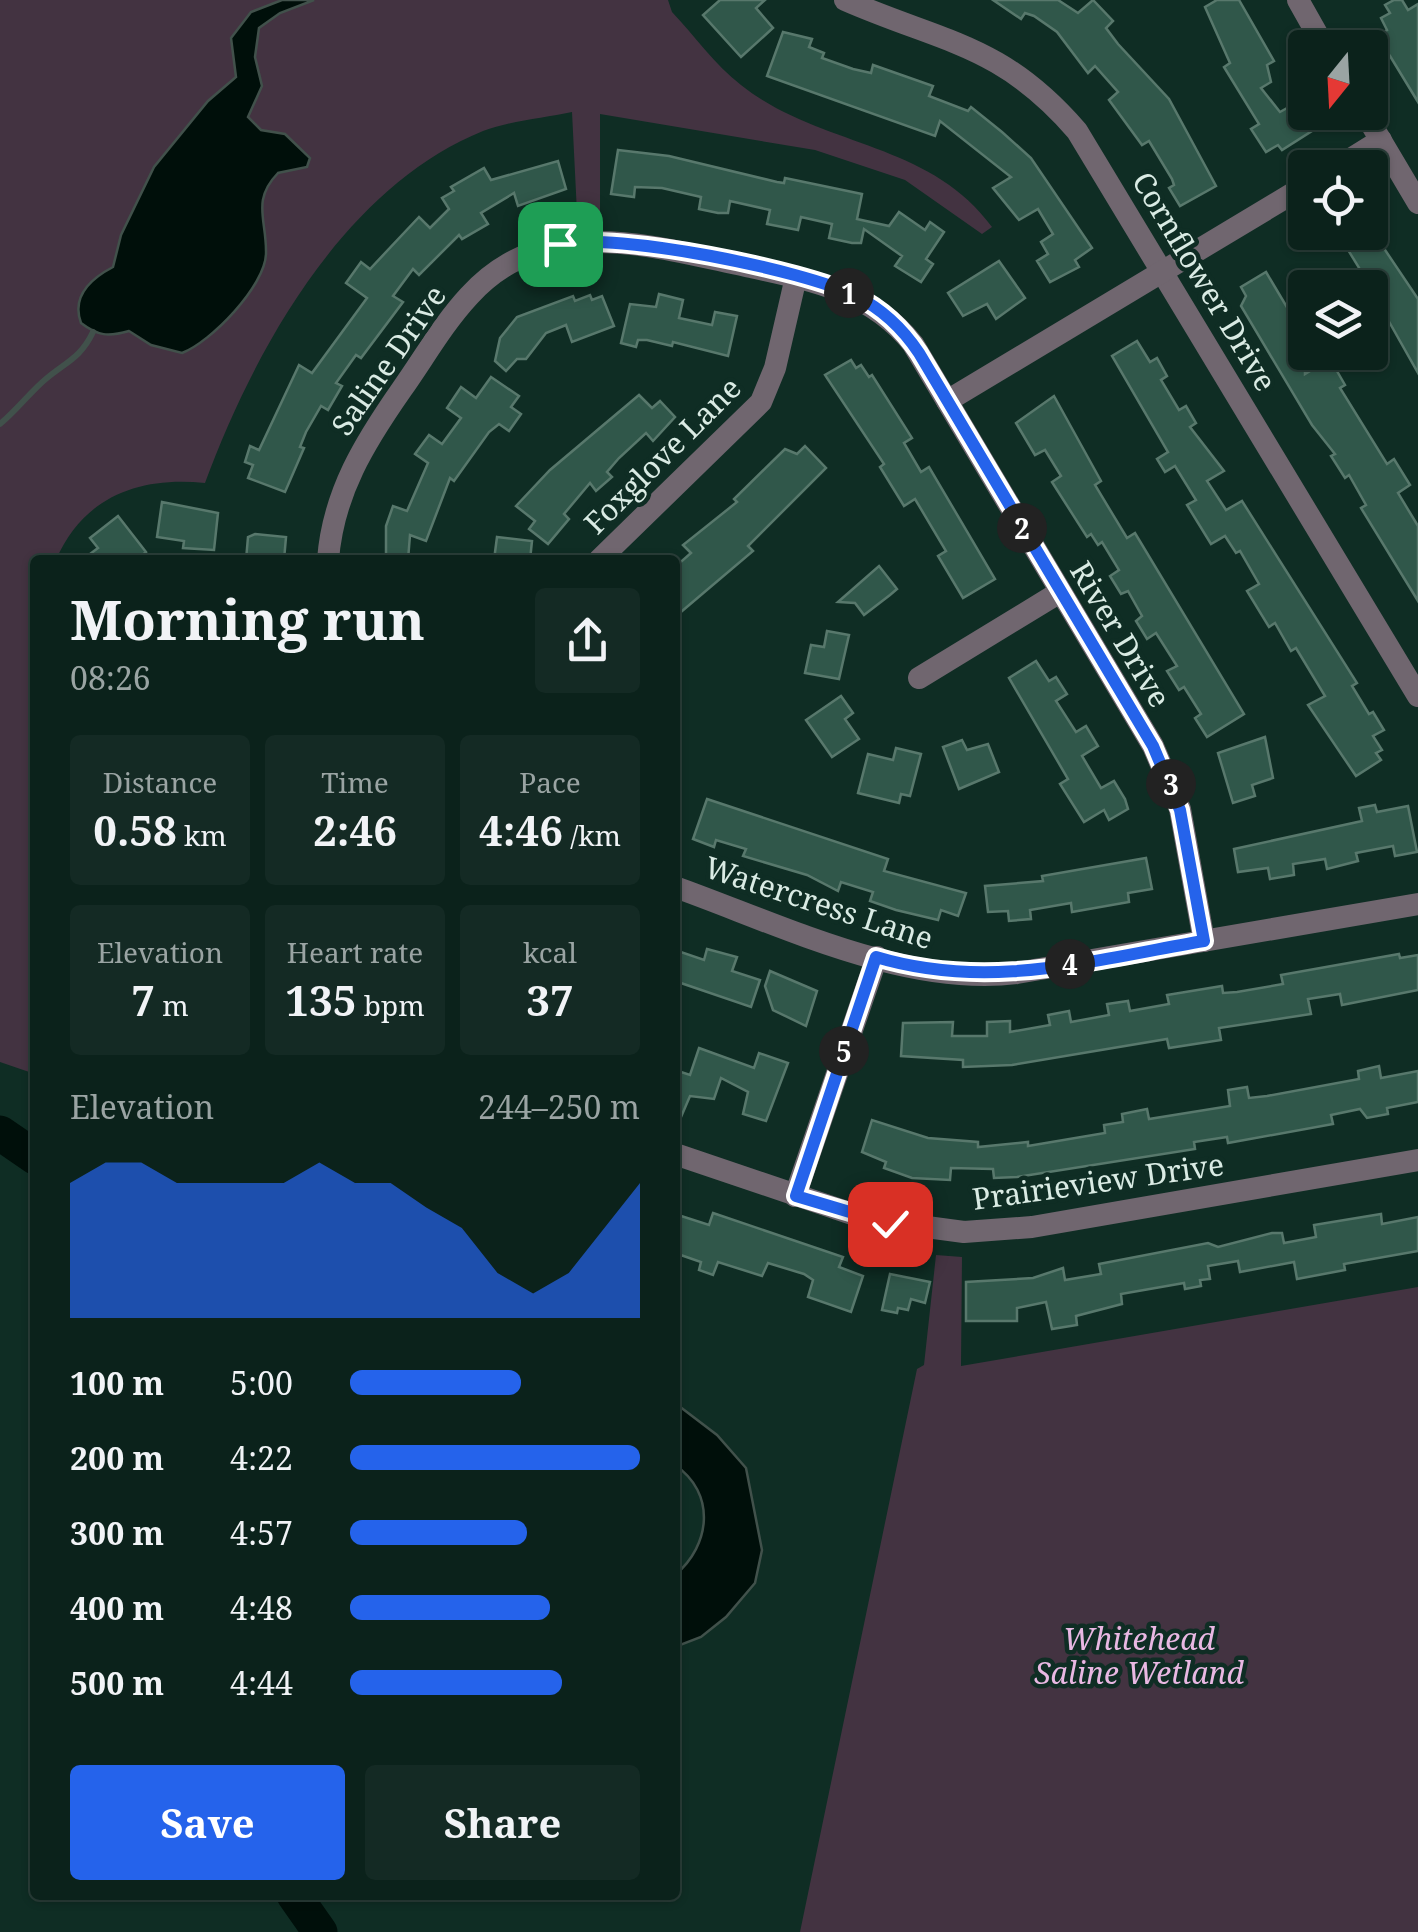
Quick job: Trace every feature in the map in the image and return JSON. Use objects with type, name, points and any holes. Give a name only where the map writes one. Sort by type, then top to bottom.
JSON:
[{"type":"street","name":"Cornflower Drive","points":[[845,0],[966,44],[1034,87],[1092,152],[1418,696]]},
{"type":"street","points":[[1298,0],[1315,30]]},
{"type":"street","points":[[1375,130],[1418,203]]},
{"type":"street","points":[[1365,150],[1381,140]]},
{"type":"street","points":[[947,400],[1288,196]]},
{"type":"street","name":"Saline Drive","points":[[329,555],[344,486],[368,438],[460,306],[512,261],[560,244],[609,240],[796,277]]},
{"type":"street","name":"River Drive","points":[[796,277],[840,288],[887,316],[914,344],[1153,746],[1174,788],[1204,941]]},
{"type":"street","name":"Foxglove Lane","points":[[604,555],[761,402],[775,368],[796,277]]},
{"type":"street","points":[[918,678],[1060,592]]},
{"type":"street","name":"Watercress Lane","points":[[680,889],[876,957],[929,971],[1001,975],[1418,904]]},
{"type":"street","points":[[796,1196],[876,957]]},
{"type":"street","name":"Prairieview Drive","points":[[680,1156],[796,1196],[900,1226],[987,1231],[1418,1160]]},
{"type":"green space","points":[[0,0],[668,0],[672,12],[741,85],[805,122],[905,160],[937,177],[966,199],[992,227],[982,234],[905,180],[815,150],[600,114],[600,212],[577,213],[572,112],[483,131],[433,157],[388,191],[347,232],[310,278],[278,328],[225,432],[205,483],[158,483],[116,495],[81,520],[58,555],[30,555],[30,1072],[0,1062]]},
{"type":"green space","name":"Whitehead Saline Wetland","points":[[936,1255],[962,1257],[961,1366],[1418,1287],[1418,1932],[800,1932],[917,1369],[924,1365]]},
{"type":"shaded area","points":[[282,0],[314,0],[280,13],[259,28],[255,57],[262,86],[248,117],[261,130],[285,134],[310,158],[307,167],[278,173],[265,193],[262,211],[266,254],[257,281],[221,325],[182,353],[151,345],[129,331],[104,334],[87,327],[81,323],[79,313],[81,296],[91,282],[113,267],[121,235],[154,167],[208,101],[236,77],[231,38],[251,12]]},
{"type":"shaded area","points":[[680,1407],[717,1435],[746,1468],[762,1550],[755,1583],[726,1617],[701,1637],[680,1645],[680,1570],[696,1549],[704,1519],[703,1504],[680,1470]]},
{"type":"building","points":[[720,0],[765,0],[756,8],[773,28],[741,57],[703,15]]},
{"type":"building","points":[[993,0],[1058,0],[1078,13],[1093,0],[1113,21],[1106,28],[1118,44],[1169,99],[1216,186],[1180,206],[1169,188],[1174,185],[1172,179],[1149,141],[1142,145],[1109,100],[1118,92],[1095,66],[1088,73],[1057,32],[1034,16],[1025,13],[1021,19]]},
{"type":"building","points":[[1217,0],[1239,0],[1274,61],[1267,65],[1271,82],[1261,88],[1280,112],[1288,108],[1288,130],[1313,130],[1282,150],[1278,145],[1266,152],[1251,129],[1259,124],[1224,67],[1230,63],[1205,7]]},
{"type":"building","points":[[1402,0],[1408,10],[1418,4],[1418,102],[1388,57],[1388,30],[1381,18],[1390,13],[1385,5]]},
{"type":"building","points":[[783,32],[812,39],[809,47],[824,53],[822,58],[871,73],[873,65],[933,86],[929,96],[968,111],[971,107],[1031,158],[1092,248],[1075,260],[1079,267],[1050,282],[1037,261],[1048,254],[1041,242],[1053,234],[1038,209],[1019,220],[993,188],[1011,177],[940,121],[935,136],[767,76]]},
{"type":"building","points":[[618,150],[669,156],[777,182],[784,183],[785,178],[862,194],[857,219],[889,226],[899,212],[925,230],[930,222],[944,232],[926,259],[933,264],[921,282],[895,266],[902,256],[864,229],[861,243],[852,243],[829,238],[832,224],[801,217],[798,230],[767,224],[770,210],[730,201],[728,213],[718,213],[699,209],[701,197],[662,188],[635,187],[634,197],[611,194]]},
{"type":"building","points":[[558,161],[566,189],[518,206],[514,193],[481,213],[488,224],[462,239],[459,235],[419,275],[413,269],[393,296],[403,302],[361,358],[356,355],[336,383],[342,386],[328,410],[321,406],[306,432],[300,447],[304,448],[285,492],[248,478],[253,465],[245,462],[250,446],[259,450],[299,365],[312,373],[367,298],[346,283],[361,262],[370,269],[419,217],[430,228],[449,209],[442,198],[454,191],[451,187],[484,168],[491,180]]},
{"type":"building","points":[[1348,250],[1385,250],[1418,299],[1418,373],[1388,320],[1388,270],[1360,270]]},
{"type":"building","points":[[999,261],[1025,298],[996,319],[987,304],[963,316],[948,293]]},
{"type":"building","points":[[1266,272],[1288,309],[1288,370],[1305,370],[1305,374],[1312,370],[1336,370],[1345,385],[1340,388],[1387,464],[1394,459],[1410,485],[1398,493],[1418,526],[1418,601],[1361,508],[1366,505],[1349,475],[1345,478],[1331,456],[1335,454],[1312,425],[1241,306],[1246,296],[1241,287]]},
{"type":"building","points":[[659,294],[683,300],[679,318],[712,325],[715,312],[737,316],[728,356],[673,342],[672,346],[638,340],[636,347],[621,343],[630,304],[656,307]]},
{"type":"building","points":[[590,295],[592,300],[602,296],[614,326],[572,342],[566,325],[546,333],[526,359],[517,359],[506,371],[495,361],[500,338],[517,317],[573,296],[575,301]]},
{"type":"building","points":[[1137,341],[1150,362],[1157,358],[1167,376],[1161,380],[1179,410],[1186,406],[1196,423],[1190,427],[1224,471],[1207,481],[1226,510],[1242,501],[1357,683],[1352,686],[1369,714],[1373,712],[1384,730],[1373,736],[1382,750],[1376,753],[1381,760],[1356,776],[1308,705],[1325,696],[1296,648],[1291,651],[1275,623],[1269,627],[1247,591],[1259,584],[1240,551],[1236,553],[1225,536],[1211,544],[1187,505],[1196,500],[1175,466],[1165,472],[1157,459],[1168,452],[1112,356]]},
{"type":"building","points":[[851,360],[856,368],[861,365],[869,377],[872,375],[912,438],[904,443],[921,472],[929,467],[995,579],[963,598],[938,556],[946,551],[915,499],[904,506],[880,467],[884,464],[825,375]]},
{"type":"building","points":[[491,377],[519,396],[511,407],[521,414],[509,431],[499,424],[489,432],[454,481],[450,478],[426,541],[410,535],[408,555],[386,555],[386,526],[393,506],[407,511],[428,463],[415,454],[429,435],[442,444],[461,418],[447,408],[461,387],[476,398]]},
{"type":"building","points":[[639,395],[652,408],[660,401],[675,417],[653,441],[646,433],[619,458],[607,472],[612,477],[596,491],[590,483],[564,514],[569,519],[548,544],[529,529],[535,521],[516,506],[550,470]]},
{"type":"building","points":[[1054,396],[1101,481],[1095,485],[1127,538],[1135,533],[1244,714],[1207,737],[1195,718],[1201,714],[1184,687],[1179,690],[1167,671],[1177,666],[1156,633],[1147,639],[1136,621],[1142,616],[1128,591],[1121,594],[1110,576],[1119,570],[1102,542],[1098,545],[1091,534],[1087,537],[1052,482],[1061,476],[1045,450],[1035,455],[1016,423]]},
{"type":"building","points":[[805,446],[826,468],[748,546],[753,551],[680,613],[680,563],[691,553],[683,545],[737,502],[734,499],[785,449],[797,454]]},
{"type":"building","points":[[162,502],[218,513],[214,550],[183,548],[184,541],[157,537]]},
{"type":"building","points":[[118,516],[146,552],[89,555],[98,548],[90,538]]},
{"type":"building","points":[[248,537],[286,537],[284,555],[246,555]]},
{"type":"building","points":[[497,537],[532,541],[531,555],[495,555]]},
{"type":"building","points":[[879,566],[897,589],[864,615],[855,603],[838,602]]},
{"type":"building","points":[[827,631],[849,635],[839,679],[805,673],[811,645],[824,647]]},
{"type":"building","points":[[1036,661],[1049,681],[1056,677],[1067,694],[1056,701],[1076,732],[1086,726],[1098,746],[1082,756],[1101,788],[1114,781],[1125,799],[1128,809],[1109,820],[1104,810],[1084,822],[1060,784],[1068,779],[1009,678]]},
{"type":"building","points":[[841,696],[853,713],[845,719],[859,739],[832,757],[806,720]]},
{"type":"building","points":[[1265,737],[1273,778],[1252,785],[1255,796],[1233,803],[1218,753]]},
{"type":"building","points":[[962,740],[967,750],[988,744],[999,772],[959,789],[943,747]]},
{"type":"building","points":[[896,748],[921,754],[910,796],[901,794],[899,803],[858,793],[868,754],[893,760]]},
{"type":"building","points":[[707,799],[888,859],[884,871],[966,893],[958,916],[941,910],[938,920],[896,910],[870,901],[873,892],[841,882],[838,891],[807,875],[743,856],[746,849],[716,840],[714,847],[693,839]]},
{"type":"building","points":[[1375,805],[1377,812],[1408,806],[1417,852],[1395,856],[1393,846],[1356,853],[1358,861],[1327,869],[1325,859],[1293,864],[1294,875],[1270,879],[1268,868],[1238,872],[1234,849],[1362,821],[1359,808]]},
{"type":"building","points":[[1146,858],[1152,889],[1128,893],[1129,902],[1072,912],[1071,903],[1030,910],[1031,919],[1009,921],[1008,911],[988,912],[985,886],[1043,881],[1042,876]]},
{"type":"building","points":[[707,949],[737,957],[732,971],[760,980],[751,1007],[680,983],[680,952],[704,960]]},
{"type":"building","points":[[1399,954],[1400,958],[1418,955],[1418,990],[1342,1005],[1340,994],[1308,999],[1311,1014],[1219,1028],[1221,1040],[1169,1048],[1167,1039],[1012,1065],[963,1067],[963,1060],[901,1056],[903,1023],[953,1022],[952,1036],[987,1036],[987,1022],[1010,1021],[1010,1032],[1050,1025],[1048,1015],[1069,1011],[1071,1022],[1109,1015],[1107,1004],[1128,1001],[1130,1011],[1169,1004],[1167,995],[1222,986],[1223,993],[1283,984],[1281,975]]},
{"type":"building","points":[[770,971],[817,991],[806,1026],[773,1010],[765,986]]},
{"type":"building","points":[[699,1048],[754,1068],[759,1053],[788,1063],[766,1121],[743,1114],[748,1092],[721,1078],[714,1099],[690,1096],[680,1119],[680,1072],[690,1075]]},
{"type":"building","points":[[1379,1066],[1381,1078],[1418,1071],[1418,1102],[1387,1108],[1388,1114],[1367,1118],[1360,1109],[1331,1115],[1333,1124],[1228,1143],[1227,1137],[1194,1142],[1195,1149],[1017,1177],[994,1178],[993,1169],[951,1168],[950,1180],[912,1178],[884,1168],[886,1162],[862,1152],[872,1120],[928,1138],[978,1142],[978,1147],[1028,1142],[1028,1146],[1105,1133],[1104,1125],[1123,1122],[1122,1114],[1147,1109],[1149,1119],[1230,1106],[1228,1090],[1247,1087],[1249,1098],[1267,1096],[1359,1079],[1358,1071]]},
{"type":"building","points":[[713,1213],[843,1257],[839,1267],[863,1276],[851,1312],[808,1297],[813,1280],[768,1263],[762,1276],[718,1262],[713,1275],[699,1270],[701,1262],[680,1255],[680,1216],[709,1225]]},
{"type":"building","points":[[1381,1214],[1382,1224],[1418,1217],[1418,1251],[1344,1264],[1345,1270],[1297,1279],[1294,1262],[1240,1272],[1238,1261],[1208,1266],[1210,1279],[1200,1280],[1201,1286],[1185,1289],[1184,1283],[1121,1294],[1122,1304],[1076,1316],[1077,1325],[1052,1329],[1046,1302],[1017,1308],[1017,1321],[966,1321],[966,1282],[1033,1278],[1063,1268],[1065,1280],[1101,1274],[1099,1264],[1208,1243],[1218,1247],[1272,1233],[1282,1233],[1284,1243],[1316,1237],[1314,1225]]},
{"type":"building","points":[[890,1274],[930,1282],[925,1303],[911,1299],[908,1310],[882,1310]]},
{"type":"waterway","points":[[0,424],[41,383],[79,353],[93,332]]},
{"type":"waterway","points":[[0,1133],[30,1154]]},
{"type":"waterway","points":[[298,1900],[320,1932]]},
{"type":"route","points":[[560,244],[597,239],[640,243],[796,277],[840,288],[887,316],[919,353],[1153,746],[1174,788],[1204,941],[1001,975],[929,971],[876,957],[796,1196],[890,1224]]}]
